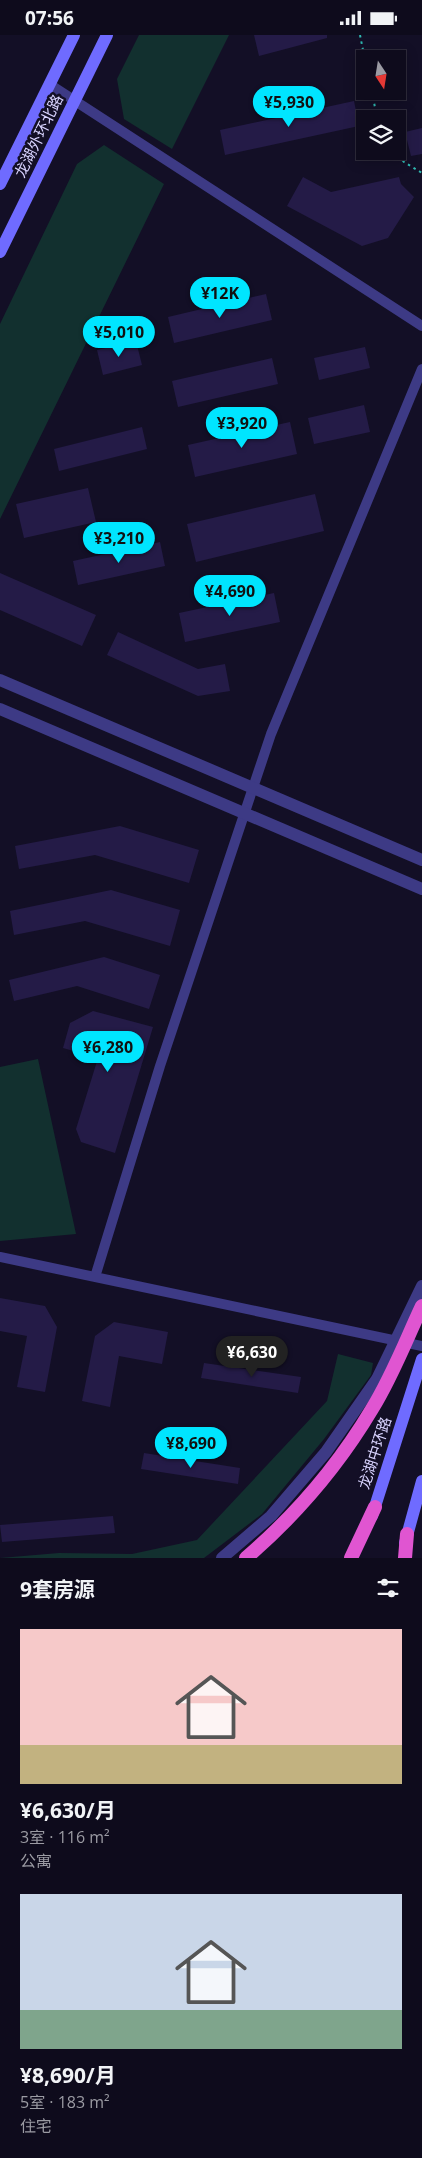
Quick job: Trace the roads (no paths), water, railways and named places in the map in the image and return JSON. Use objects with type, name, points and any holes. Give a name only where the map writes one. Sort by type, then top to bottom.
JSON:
[{"type":"highway","points":[[246,1558],[302,1505],[337,1461],[372,1408],[422,1306]]},
{"type":"highway","points":[[351,1558],[375,1507]]},
{"type":"highway","points":[[405,1558],[407,1533]]},
{"type":"main road","name":"龙湖外环北路","points":[[0,184],[74,35]]},
{"type":"main road","name":"龙湖外环北路","points":[[0,252],[107,35]]},
{"type":"main road","name":"龙湖中环路","points":[[359,1558],[422,1359]]},
{"type":"main road","points":[[401,1558],[422,1481]]},
{"type":"street","points":[[49,84],[422,326]]},
{"type":"street","points":[[95,1277],[160,1066],[271,734],[422,369]]},
{"type":"street","points":[[0,680],[422,860]]},
{"type":"street","points":[[0,709],[422,889]]},
{"type":"street","points":[[0,1257],[422,1346]]},
{"type":"street","points":[[222,1558],[271,1516],[326,1451],[377,1379],[422,1286]]},
{"type":"street","points":[[240,1543],[246,1558]]},
{"type":"street","points":[[240,1543],[256,1558]]}]
